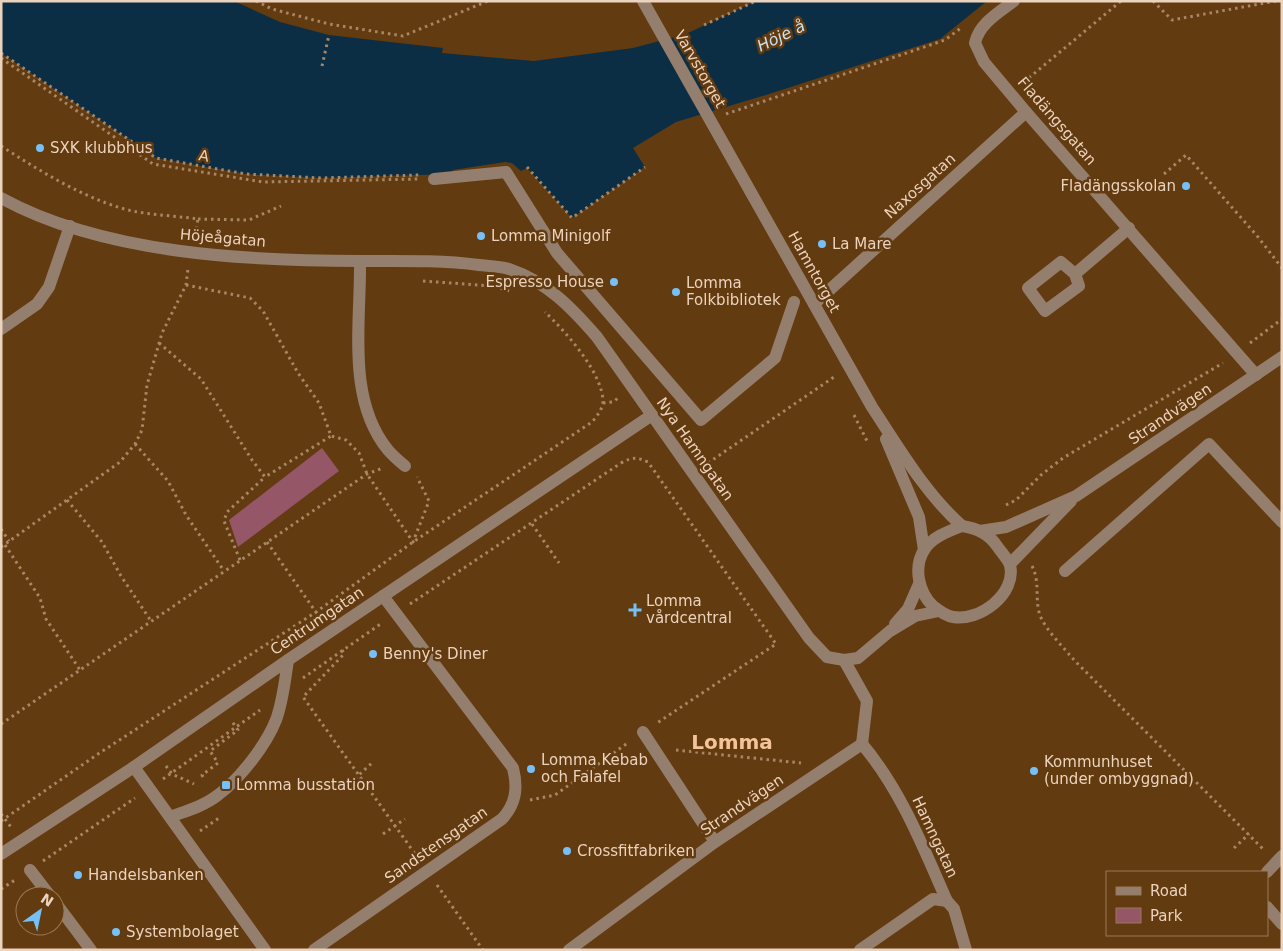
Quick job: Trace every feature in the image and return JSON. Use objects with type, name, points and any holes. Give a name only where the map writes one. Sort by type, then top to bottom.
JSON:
[{"type":"street","name":"Fladängsgatan","points":[[1014,1],[981,27],[977,33],[975,43],[984,62],[1256,375]]},
{"type":"street","name":"Varvstorget","points":[[646,6],[729,153]]},
{"type":"street","name":"Naxosgatan","points":[[814,304],[1026,112]]},
{"type":"street","name":"Hamntorget","points":[[729,153],[872,407],[912,468],[941,505],[962,526]]},
{"type":"street","points":[[430,177],[506,172],[557,253],[701,420],[775,358],[794,302]]},
{"type":"street","name":"Höjeågatan","points":[[1,198],[52,221],[192,254],[360,261],[450,262]]},
{"type":"street","points":[[1,329],[37,304],[49,287],[70,226]]},
{"type":"street","points":[[1075,274],[1129,228]]},
{"type":"street","points":[[360,261],[359,373],[370,417],[388,450],[402,464]]},
{"type":"street","name":"Nya Hamngatan","points":[[450,262],[508,268],[538,283],[568,304],[597,337],[809,638],[827,657],[844,660]]},
{"type":"street","name":"Strandvägen","points":[[980,531],[1006,527],[1076,496],[1282,357]]},
{"type":"street","name":"Hamntorget","points":[[872,407],[919,517],[924,550]]},
{"type":"street","name":"Centrumgatan","points":[[1,854],[134,767],[288,660],[652,415]]},
{"type":"street","points":[[1065,571],[1209,444],[1282,522]]},
{"type":"street","name":"Strandvägen","points":[[1010,564],[1021,550],[1076,496]]},
{"type":"street","points":[[962,526],[980,531],[992,539],[1010,564],[1011,576],[1007,587],[983,612],[968,617],[952,617],[939,611],[926,599],[919,584],[918,569],[924,550],[942,534],[962,526]]},
{"type":"street","points":[[890,631],[908,609],[919,584]]},
{"type":"street","points":[[383,596],[513,768],[516,783],[515,798]]},
{"type":"street","points":[[862,744],[866,701],[844,660],[858,658],[890,631],[914,616],[939,611]]},
{"type":"street","points":[[170,817],[218,796],[230,786],[253,759],[275,721],[283,691],[288,660]]},
{"type":"street","points":[[643,732],[715,842]]},
{"type":"street","name":"Strandvägen","points":[[569,950],[715,842],[862,744]]},
{"type":"street","name":"Hamngatan","points":[[862,744],[882,767],[910,819],[948,901],[954,909],[966,950]]},
{"type":"street","points":[[134,767],[264,950]]},
{"type":"street","name":"Sandstensgatan","points":[[314,950],[502,819],[510,810],[515,798]]},
{"type":"street","points":[[30,870],[42,886]]},
{"type":"street","points":[[860,950],[934,899],[948,901]]},
{"type":"street","points":[[1268,907],[1282,924]]},
{"type":"street","points":[[65,915],[91,950]]},
{"type":"path","points":[[256,1],[272,9],[328,24],[403,36],[488,1]]},
{"type":"path","points":[[704,26],[756,1]]},
{"type":"path","points":[[1010,94],[1122,1]]},
{"type":"path","points":[[1153,1],[1172,20],[1276,1]]},
{"type":"path","points":[[322,66],[329,35]]},
{"type":"path","points":[[725,114],[945,40]]},
{"type":"path","name":"A","points":[[1,53],[156,158],[246,174],[322,178],[430,177]]},
{"type":"path","points":[[1,58],[153,164],[263,182],[430,177]]},
{"type":"path","points":[[1,146],[41,172],[77,191],[132,210],[198,219],[249,220],[281,206]]},
{"type":"path","points":[[1164,174],[1186,155],[1258,237],[1282,268]]},
{"type":"path","points":[[527,167],[572,218],[645,168]]},
{"type":"path","points":[[80,670],[46,619],[40,598],[3,546],[120,462],[135,444],[142,430],[147,385],[159,343],[186,285],[198,219]]},
{"type":"path","points":[[179,269],[196,270]]},
{"type":"path","points":[[420,281],[492,286],[520,294]]},
{"type":"path","points":[[186,285],[250,298],[263,311],[298,373],[319,404],[331,436]]},
{"type":"path","points":[[1,820],[316,612],[413,542],[580,432],[592,422],[600,411],[602,393],[586,358],[562,328],[542,310]]},
{"type":"path","points":[[1006,527],[999,509],[1016,500],[1041,475],[1063,458],[1238,354],[1282,319]]},
{"type":"path","points":[[159,343],[201,379],[252,460],[265,477]]},
{"type":"path","points":[[708,463],[834,377]]},
{"type":"path","points":[[240,560],[224,521],[227,512],[265,477],[331,436],[346,440],[359,453],[367,474],[413,542]]},
{"type":"path","points":[[135,444],[168,481],[186,515],[224,571]]},
{"type":"path","points":[[515,798],[528,800],[555,795],[643,732],[776,644],[648,462],[639,458],[630,458],[610,470]]},
{"type":"path","points":[[1,724],[367,474],[402,464],[417,476],[429,501],[413,542]]},
{"type":"path","points":[[67,500],[102,542],[121,576],[151,621]]},
{"type":"path","points":[[532,524],[559,563]]},
{"type":"path","points":[[1,529],[9,541]]},
{"type":"path","points":[[267,542],[316,612]]},
{"type":"path","points":[[1021,550],[1036,575],[1039,613],[1050,632],[1074,660],[1264,849],[1276,865]]},
{"type":"path","points":[[341,650],[344,654],[303,697],[483,950]]},
{"type":"path","points":[[203,777],[202,775],[218,763],[210,751],[238,730],[228,718]]},
{"type":"path","points":[[653,747],[830,766]]},
{"type":"path","points":[[171,760],[165,764],[172,774],[194,784]]},
{"type":"path","points":[[350,783],[373,762]]},
{"type":"path","points":[[187,840],[220,818]]},
{"type":"path","points":[[383,834],[405,819]]},
{"type":"path","points":[[1234,848],[1248,834]]},
{"type":"green space","points":[[322,448],[339,471],[238,547],[229,520]]},
{"type":"water","name":"Höje å","points":[[1,1],[234,1],[280,22],[329,35],[443,48],[442,53],[534,61],[633,48],[686,34],[756,1],[987,1],[940,39],[676,122],[633,148],[645,167],[572,218],[527,168],[521,171],[512,163],[505,162],[453,170],[451,174],[321,178],[246,174],[156,158],[1,53]]},
{"type":"place","name":"SXK klubbhus","points":[[40,148]]},
{"type":"place","name":"Fladängsskolan","points":[[1186,186]]},
{"type":"place","name":"Lomma Minigolf","points":[[481,236]]},
{"type":"place","name":"La Mare","points":[[822,244]]},
{"type":"place","name":"Espresso House","points":[[614,282]]},
{"type":"place","name":"Lomma Folkbibliotek","points":[[676,292]]},
{"type":"place","name":"Lomma vårdcentral","points":[[635,610]]},
{"type":"place","name":"Benny's Diner","points":[[373,654]]},
{"type":"place","name":"Lomma Kebab och Falafel","points":[[531,769]]},
{"type":"place","name":"Kommunhuset (under ombyggnad)","points":[[1034,771]]},
{"type":"place","name":"Lomma busstation","points":[[226,785]]},
{"type":"place","name":"Crossfitfabriken","points":[[567,851]]},
{"type":"place","name":"Handelsbanken","points":[[78,875]]},
{"type":"place","name":"Systembolaget","points":[[116,932]]},
{"type":"district","name":"Lomma","points":[[732,742]]}]
